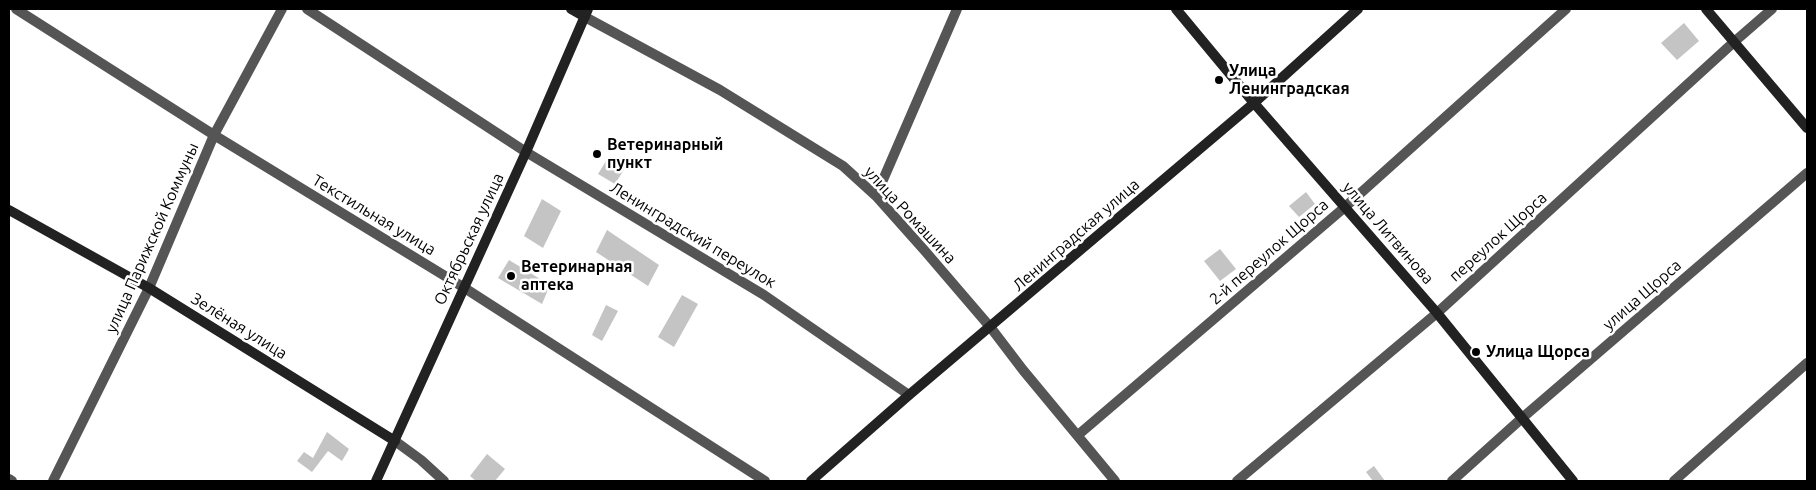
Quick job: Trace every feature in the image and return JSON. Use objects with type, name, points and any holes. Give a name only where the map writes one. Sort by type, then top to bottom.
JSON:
[{"type":"street","name":"Текстильная улица","points":[[16,9],[214,135],[463,287],[765,481]]},
{"type":"street","name":"улица Парижской Коммуны","points":[[53,481],[149,288],[214,135],[282,9]]},
{"type":"street","name":"Ленинградский переулок","points":[[307,9],[526,152],[764,294],[909,396]]},
{"type":"street","name":"улица Ромашина","points":[[571,9],[587,13],[720,90],[843,166],[876,196],[990,328],[1115,481]]},
{"type":"street","name":"улица Литвинова","points":[[1176,9],[1254,103],[1437,314],[1573,481]]},
{"type":"street","name":"Ленинградская улица","points":[[811,481],[1254,103],[1358,9]]},
{"type":"street","name":"2-й переулок Щорса","points":[[1078,435],[1345,207],[1566,9]]},
{"type":"street","points":[[1706,9],[1807,128]]},
{"type":"street","name":"переулок Щорса","points":[[1237,481],[1437,314],[1772,9]]},
{"type":"street","points":[[876,196],[955,10]]},
{"type":"street","name":"Октябрьская улица","points":[[376,481],[526,152],[587,13]]},
{"type":"street","name":"улица Щорса","points":[[1452,481],[1521,418],[1807,173]]},
{"type":"street","name":"Зелёная улица","points":[[9,210],[149,288],[394,441],[444,481]]},
{"type":"street","points":[[1674,481],[1807,363]]},
{"type":"building","points":[[1684,23],[1699,41],[1677,60],[1661,43]]},
{"type":"building","points":[[608,158],[625,168],[615,184],[598,174]]},
{"type":"building","points":[[1306,192],[1315,204],[1299,217],[1289,206]]},
{"type":"building","points":[[542,199],[561,211],[543,248],[524,236]]},
{"type":"building","points":[[607,230],[659,265],[648,286],[596,252]]},
{"type":"building","points":[[1220,249],[1236,269],[1220,281],[1204,261]]},
{"type":"building","points":[[509,260],[550,285],[542,304],[498,278]]},
{"type":"building","points":[[682,295],[698,304],[674,347],[658,337]]},
{"type":"building","points":[[606,305],[618,311],[602,341],[592,335]]},
{"type":"building","points":[[327,432],[349,449],[342,461],[328,451],[312,472],[297,461],[304,452],[313,458]]},
{"type":"building","points":[[487,454],[505,469],[495,481],[476,481],[470,476]]},
{"type":"building","points":[[1374,466],[1385,481],[1373,481],[1366,472]]},
{"type":"place","name":"Улица Ленинградская","points":[[1219,80]]},
{"type":"place","name":"Ветеринарный пункт","points":[[597,154]]},
{"type":"place","name":"Ветеринарная аптека","points":[[511,276]]},
{"type":"place","name":"Улица Щорса","points":[[1476,352]]}]
